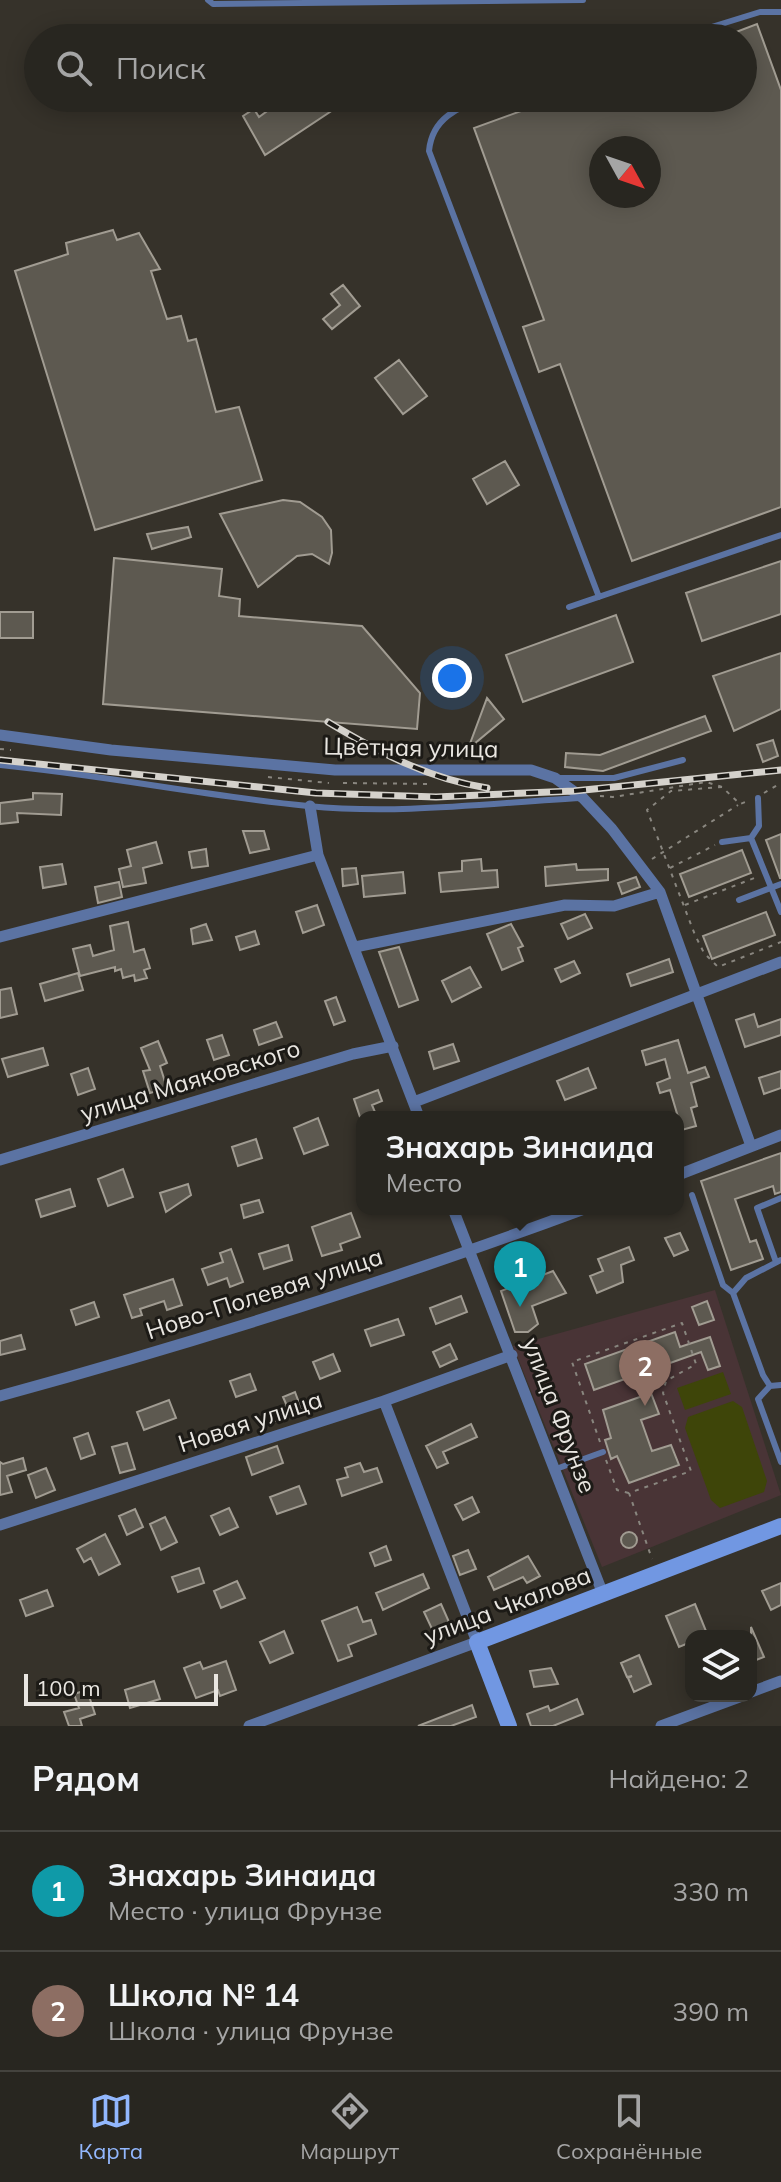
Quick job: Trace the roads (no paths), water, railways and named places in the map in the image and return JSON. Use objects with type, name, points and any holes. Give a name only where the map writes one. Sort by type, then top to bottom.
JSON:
[{"type":"street","name":"Цветная улица","points":[[0,735],[111,750],[335,770],[531,770],[555,778],[583,798],[660,892],[699,996]]},
{"type":"street","points":[[310,806],[318,855],[417,1111]]},
{"type":"street","points":[[0,937],[318,855]]},
{"type":"street","points":[[355,947],[565,905],[614,906],[660,892]]},
{"type":"street","points":[[414,1102],[699,996],[781,962]]},
{"type":"street","points":[[699,996],[751,1146]]},
{"type":"street","name":"улица Маяковского","points":[[0,1160],[353,1054],[393,1046]]},
{"type":"street","points":[[684,1173],[781,1135]]},
{"type":"street","name":"улица Фрунзе","points":[[455,1215],[603,1594]]},
{"type":"street","name":"Ново-Полевая улица","points":[[0,1396],[468,1252],[568,1215]]},
{"type":"street","name":"Новая улица","points":[[0,1525],[384,1401],[512,1355]]},
{"type":"street","points":[[384,1401],[509,1726]]},
{"type":"street","name":"улица Чкалова","points":[[249,1726],[658,1575],[781,1526]]},
{"type":"street","points":[[757,1690],[781,1681]]},
{"type":"street","points":[[661,1726],[726,1702]]},
{"type":"lane","points":[[208,0],[213,4],[583,0]]},
{"type":"lane","points":[[721,24],[760,12],[781,12]]},
{"type":"lane","points":[[453,112],[446,115],[430,140],[429,151],[599,597]]},
{"type":"lane","points":[[569,607],[781,535]]},
{"type":"lane","points":[[555,778],[614,778],[683,760]]},
{"type":"lane","points":[[0,765],[94,775],[310,806],[457,807],[583,798]]},
{"type":"lane","points":[[722,842],[751,838],[759,826],[758,798]]},
{"type":"lane","points":[[751,838],[781,912]]},
{"type":"lane","points":[[739,900],[781,884]]},
{"type":"lane","points":[[692,1195],[723,1285],[733,1293],[770,1386]]},
{"type":"lane","points":[[733,1293],[746,1278],[779,1261],[757,1208],[781,1198]]},
{"type":"lane","points":[[781,1385],[770,1386],[758,1399],[781,1462]]},
{"type":"lane","points":[[556,1469],[603,1452]]},
{"type":"railway","points":[[328,722],[404,763],[445,778],[487,788]]},
{"type":"railway","points":[[0,760],[316,793],[436,797],[574,791],[781,770]]},
{"type":"place","name":"Знахарь Зинаида","points":[[520,1307]]},
{"type":"place","name":"Школа № 14","points":[[645,1406]]}]
